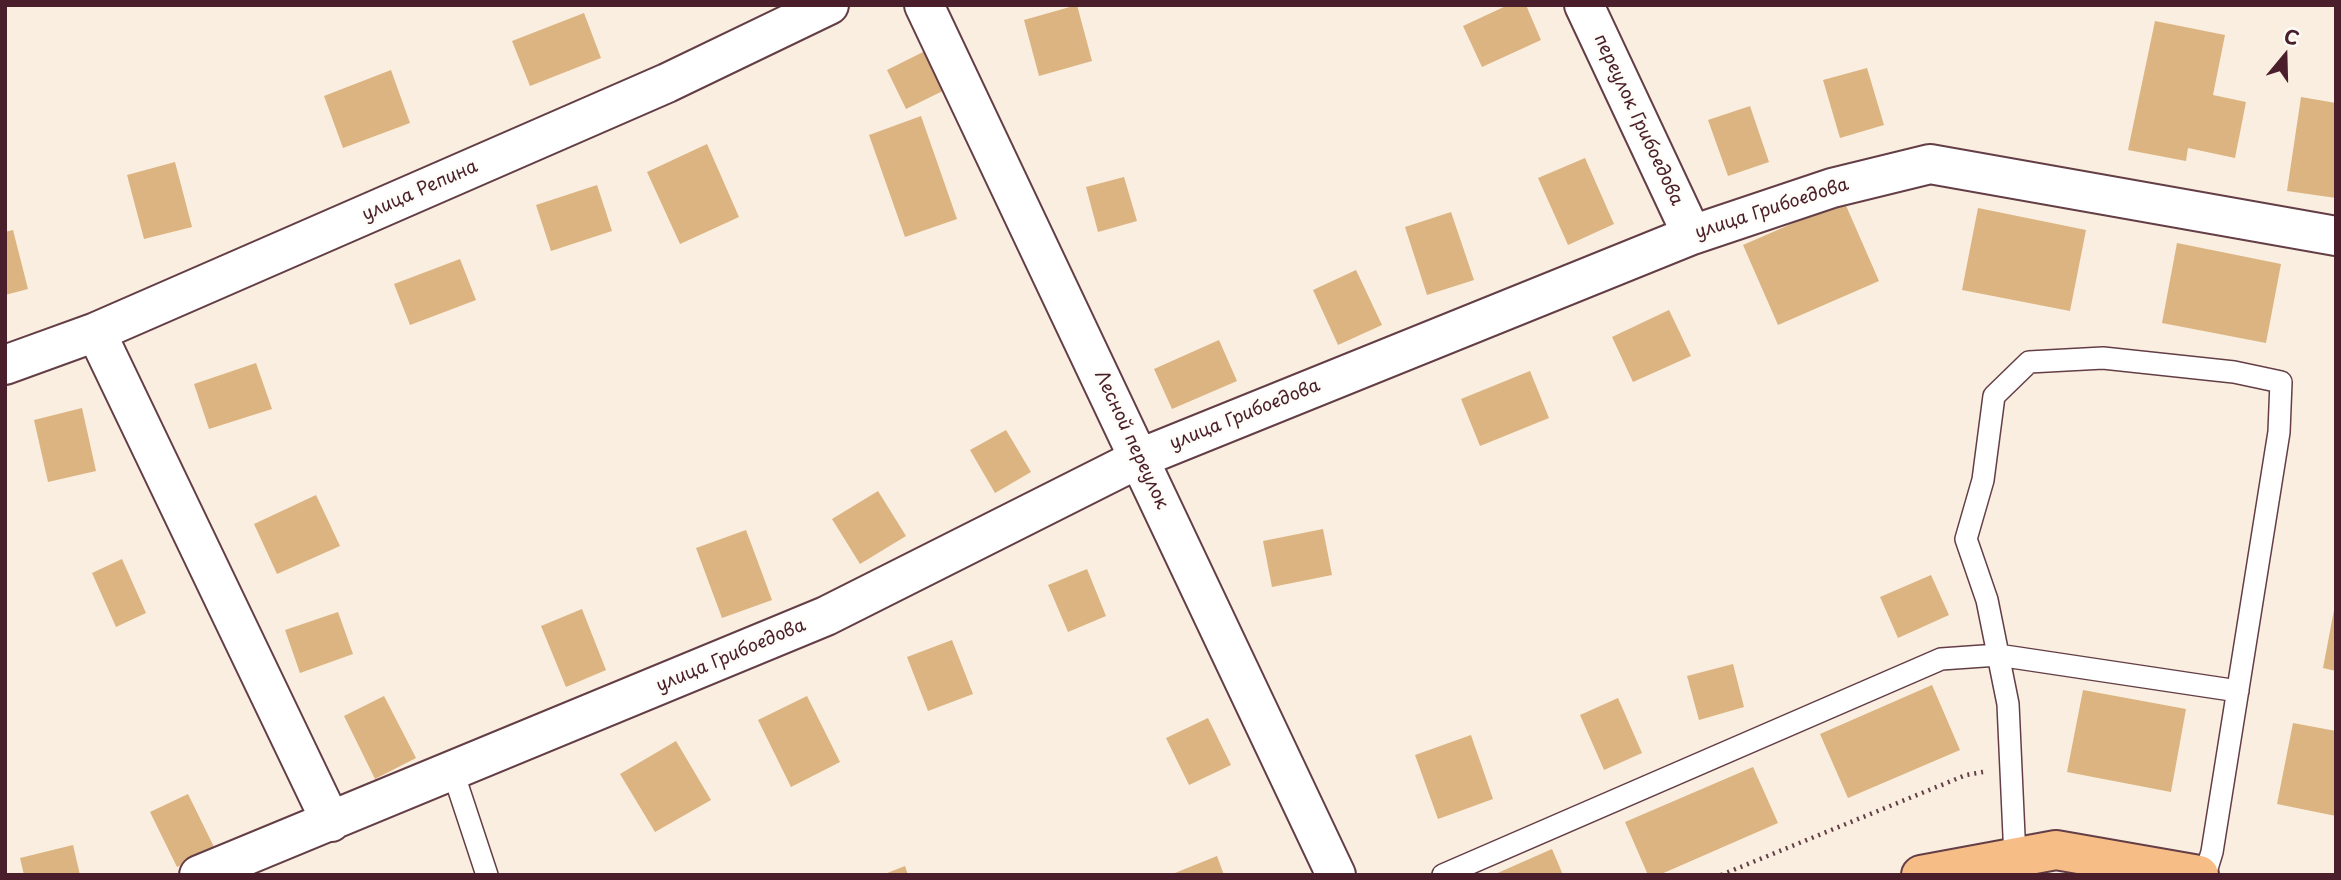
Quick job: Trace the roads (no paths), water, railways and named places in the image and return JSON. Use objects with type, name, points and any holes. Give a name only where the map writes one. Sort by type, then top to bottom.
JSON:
[{"type":"main road","points":[[1921,875],[2056,850],[2199,875]]},
{"type":"street","name":"улица Репина","points":[[5,365],[96,332],[667,83],[829,5]]},
{"type":"street","name":"Лесной переулок","points":[[924,5],[1336,875]]},
{"type":"street","name":"переулок Грибоедова","points":[[1584,5],[1692,235]]},
{"type":"street","name":"улица Грибоедова","points":[[199,875],[826,616],[1140,458],[1692,235],[1832,188],[1930,164],[2336,236]]},
{"type":"street","points":[[96,332],[331,822]]},
{"type":"lane","points":[[2015,858],[2008,704],[1987,600],[1966,538],[1983,480],[1994,396],[2029,362],[2103,358],[2234,372],[2281,382],[2279,432],[2212,852],[2205,875]]},
{"type":"lane","points":[[1443,875],[1941,659],[1998,655],[2238,691]]},
{"type":"lane","points":[[453,772],[487,875]]}]
